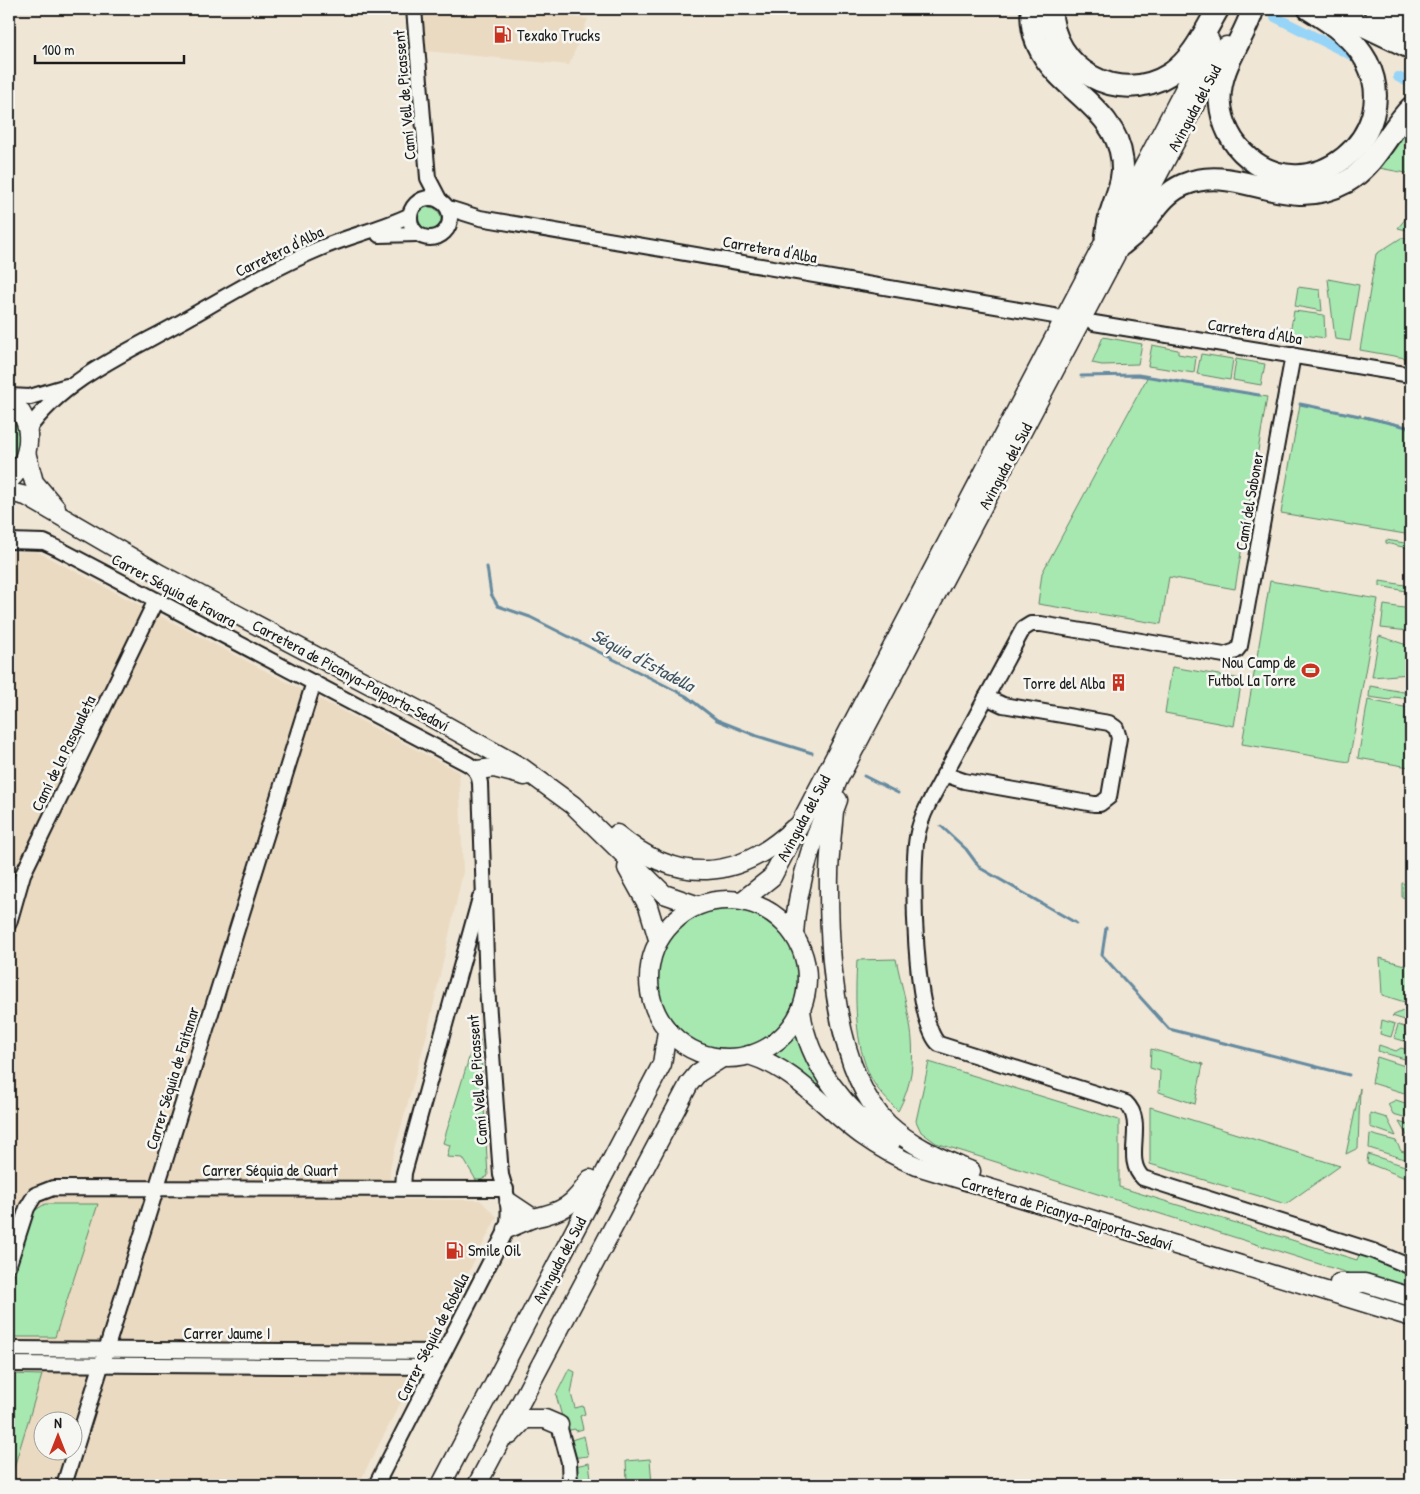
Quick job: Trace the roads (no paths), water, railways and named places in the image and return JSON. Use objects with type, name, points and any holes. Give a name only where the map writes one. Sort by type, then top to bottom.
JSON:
[{"type":"highway","points":[[1032,9],[1033,28],[1044,57],[1052,70],[1108,123],[1120,148],[1122,177],[1109,216],[1114,241],[1141,227],[1150,212],[1166,195],[1184,184],[1196,181],[1225,179],[1287,194],[1304,194],[1319,192],[1346,182],[1370,162],[1411,108]]},
{"type":"highway","points":[[1051,9],[1051,20],[1057,41],[1067,56],[1079,68],[1095,79],[1114,84],[1134,86],[1154,82],[1171,73],[1186,60],[1200,41],[1218,9]]},
{"type":"highway","points":[[1249,11],[1222,81],[1220,100],[1223,118],[1229,135],[1239,149],[1252,161],[1267,170],[1286,175],[1304,175],[1325,171],[1341,162],[1356,148],[1367,132],[1373,113],[1375,94],[1367,62],[1354,43],[1335,25],[1309,9]]},
{"type":"highway","points":[[1329,9],[1411,48]]},
{"type":"highway","points":[[1375,9],[1411,26]]},
{"type":"main road","name":"Avinguda del Sud","points":[[794,934],[796,908],[813,838],[838,780],[914,640],[1114,241],[1226,9]]},
{"type":"main road","name":"Avinguda del Sud","points":[[743,900],[772,876],[1114,241],[1249,11]]},
{"type":"main road","points":[[9,398],[23,416],[28,430],[27,456],[34,482],[48,500],[75,525]]},
{"type":"main road","points":[[9,481],[19,471],[27,456]]},
{"type":"main road","points":[[9,492],[26,496],[75,525]]},
{"type":"main road","name":"Carretera de Picanya-Paiporta-Sedaví","points":[[75,525],[152,570],[478,742],[541,781],[573,805],[664,894],[696,905]]},
{"type":"main road","points":[[914,640],[901,670],[843,783],[834,811],[828,886],[834,975],[851,1064],[861,1088],[873,1107],[888,1124],[922,1150],[971,1171]]},
{"type":"main road","points":[[477,770],[494,768],[541,781]]},
{"type":"main road","points":[[573,805],[593,813],[645,855],[678,868],[716,870],[756,858],[779,842],[803,819]]},
{"type":"main road","name":"Carretera de Picanya-Paiporta-Sedaví","points":[[612,845],[635,879],[648,906],[658,939]]},
{"type":"main road","points":[[719,899],[743,900],[763,907],[774,914],[794,934],[805,958],[808,984],[801,1010],[790,1029],[774,1044],[749,1055],[722,1058],[701,1054],[683,1045],[667,1031],[654,1010],[648,987],[649,962],[658,939],[674,919],[696,905],[719,899]]},
{"type":"main road","name":"Carretera de Picanya-Paiporta-Sedaví","points":[[801,1010],[807,1043],[832,1084],[860,1117],[881,1134],[912,1153],[948,1167],[971,1171],[1411,1305]]},
{"type":"main road","name":"Avinguda del Sud","points":[[441,1485],[662,1064],[667,1031]]},
{"type":"main road","name":"Carretera de Picanya-Paiporta-Sedaví","points":[[749,1055],[767,1060],[791,1074],[863,1136],[917,1166],[1411,1317]]},
{"type":"main road","name":"Avinguda del Sud","points":[[477,1485],[689,1084],[698,1073],[722,1058]]},
{"type":"main road","points":[[507,1229],[533,1218],[564,1209],[578,1198],[623,1123],[644,1098]]},
{"type":"main road","points":[[508,1196],[533,1218]]},
{"type":"main road","points":[[1339,1283],[1365,1283],[1411,1297]]},
{"type":"main road","points":[[498,1445],[525,1419],[546,1419],[559,1426]]},
{"type":"street","name":"Camí Vell de Picassent","points":[[414,9],[428,178],[446,210]]},
{"type":"street","name":"Camí Vell de Picassent","points":[[418,202],[428,178]]},
{"type":"street","points":[[428,198],[446,210],[445,232],[436,237],[430,238],[418,234],[410,222],[410,215],[418,202],[428,198]]},
{"type":"street","name":"Carretera d'Alba","points":[[446,210],[480,218],[1054,316]]},
{"type":"street","name":"Carretera d'Alba","points":[[72,385],[228,296],[294,261],[346,239],[384,228],[410,215]]},
{"type":"street","name":"Carretera d'Alba","points":[[346,239],[388,234],[418,234]]},
{"type":"street","name":"Carretera d'Alba","points":[[1094,323],[1411,375]]},
{"type":"street","name":"Camí del Saboner","points":[[986,696],[1020,633],[1031,624],[1042,624],[1218,655],[1236,651],[1243,640],[1293,355]]},
{"type":"street","points":[[9,398],[30,397],[72,385]]},
{"type":"street","points":[[28,430],[46,408],[72,385]]},
{"type":"street","name":"Carrer Séquia de Favara","points":[[9,541],[44,542],[314,682],[477,770]]},
{"type":"street","name":"Camí de la Pasqualeta","points":[[9,923],[23,874],[156,600]]},
{"type":"street","name":"Carrer Séquia de Faitanar","points":[[64,1485],[314,682]]},
{"type":"street","points":[[944,774],[964,781],[1100,804],[1109,797],[1119,738],[1116,728],[1113,726],[1003,705],[986,696],[944,774],[919,827],[914,874],[919,973],[930,1032],[936,1041],[945,1046],[1126,1103],[1134,1115],[1135,1164],[1143,1178],[1373,1251],[1411,1260]]},
{"type":"street","name":"Camí Vell de Picassent","points":[[477,770],[480,783],[486,955],[501,1175],[508,1196]]},
{"type":"street","name":"Camí Vell de Picassent","points":[[403,1188],[404,1173],[484,886]]},
{"type":"street","points":[[465,951],[486,955]]},
{"type":"street","name":"Carrer Séquia de Quart","points":[[9,1264],[27,1208],[35,1195],[53,1188],[403,1188],[508,1196]]},
{"type":"street","name":"Carrer Séquia de Robella","points":[[376,1485],[507,1229],[508,1196]]},
{"type":"street","points":[[1373,1251],[1411,1267]]},
{"type":"street","name":"Carrer Jaume I","points":[[9,1349],[444,1352]]},
{"type":"street","name":"Carrer Jaume I","points":[[9,1364],[437,1367]]},
{"type":"street","points":[[559,1426],[568,1462],[570,1485]]},
{"type":"waterway","points":[[1276,15],[1347,50]]},
{"type":"waterway","points":[[1275,17],[1353,56]]},
{"type":"waterway","points":[[1399,75],[1410,80]]},
{"type":"waterway","points":[[1398,77],[1408,82]]},
{"type":"waterway","points":[[1081,376],[1138,375],[1259,395]]},
{"type":"waterway","points":[[1300,404],[1360,416]]},
{"type":"waterway","points":[[1365,417],[1411,428]]},
{"type":"waterway","name":"Séquia d'Estadella","points":[[487,567],[491,594],[498,606],[530,617],[686,696],[717,720],[757,736],[812,753]]},
{"type":"waterway","points":[[864,776],[898,793]]},
{"type":"waterway","points":[[941,826],[966,849],[980,868],[1076,923]]},
{"type":"waterway","points":[[1106,928],[1102,955],[1169,1029],[1349,1075]]},
{"type":"place","name":"Texako Trucks","points":[[503,35]]},
{"type":"place","name":"Nou Camp de Futbol La Torre","points":[[1310,671]]},
{"type":"place","name":"Torre del Alba","points":[[1119,683]]},
{"type":"place","name":"Smile Oil","points":[[454,1250]]}]
